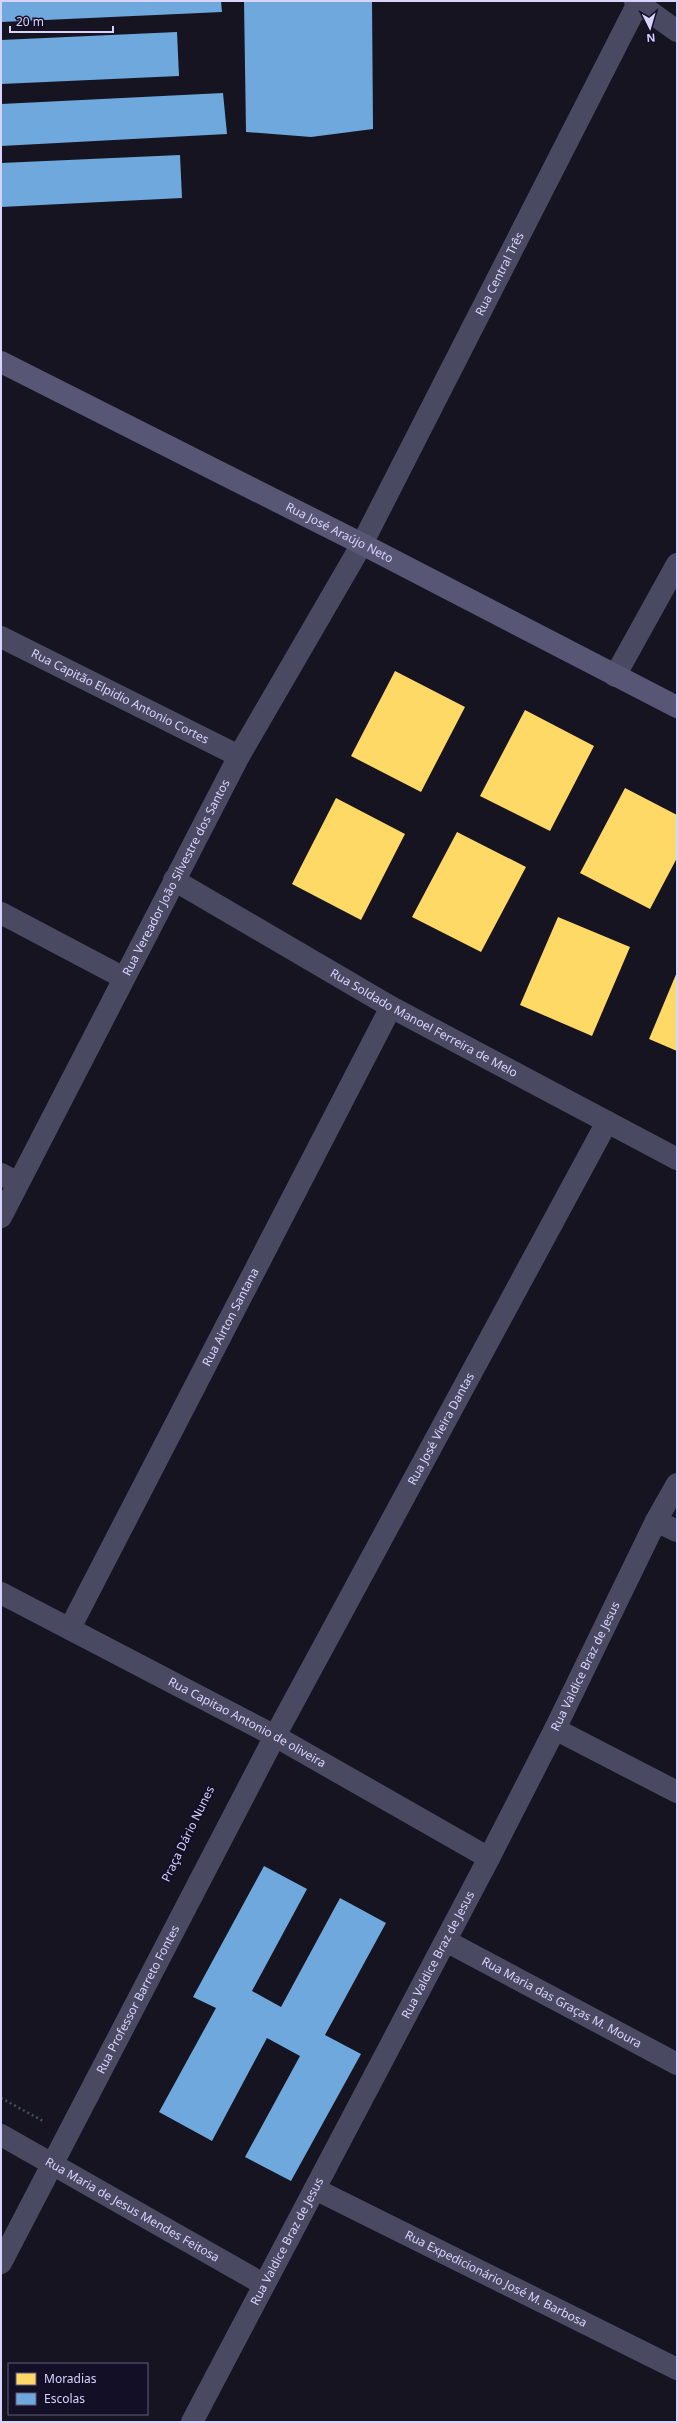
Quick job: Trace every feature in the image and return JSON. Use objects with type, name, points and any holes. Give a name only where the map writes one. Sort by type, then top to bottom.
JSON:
[{"type":"street","points":[[636,2],[677,31]]},
{"type":"street","name":"Rua Central Três","points":[[362,544],[636,2]]},
{"type":"street","name":"Rua José Araújo Neto","points":[[1,362],[362,544],[677,707]]},
{"type":"street","name":"Rua Vereador João Silvestre dos Santos","points":[[1,1217],[10,1179],[124,978],[239,756],[362,544]]},
{"type":"street","points":[[615,676],[677,564]]},
{"type":"street","name":"Rua Capitão Elpidio Antonio Cortes","points":[[1,637],[239,756]]},
{"type":"street","name":"Rua Soldado Manoel Ferreira de Melo","points":[[174,880],[391,1007],[677,1159]]},
{"type":"street","points":[[1,913],[124,978]]},
{"type":"street","name":"Rua Airton Santana","points":[[70,1628],[391,1007]]},
{"type":"street","name":"Rua José Vieira Dantas","points":[[274,1736],[607,1122]]},
{"type":"street","name":"Rua Valdice Braz de Jesus","points":[[197,2420],[263,2284],[315,2189],[489,1858],[555,1729],[656,1521],[677,1484]]},
{"type":"street","points":[[656,1521],[677,1531]]},
{"type":"street","name":"Rua Capitao Antonio de oliveira","points":[[1,1593],[274,1736],[489,1858]]},
{"type":"street","points":[[555,1729],[677,1792]]},
{"type":"street","name":"Rua Professor Barreto Fontes","points":[[1,2263],[274,1736]]},
{"type":"street","name":"Rua Maria das Graças M. Moura","points":[[446,1941],[677,2064]]},
{"type":"street","name":"Rua Maria de Jesus Mendes Feitosa","points":[[1,2135],[263,2284]]},
{"type":"street","name":"Rua Expedicionário José M. Barbosa","points":[[315,2189],[677,2369]]},
{"type":"path","points":[[1,2098],[48,2123]]},
{"type":"building: Moradias","points":[[395,671],[465,707],[421,792],[351,756]]},
{"type":"building: Moradias","points":[[525,710],[594,746],[550,831],[480,796]]},
{"type":"building: Moradias","points":[[625,788],[677,815],[677,858],[650,909],[580,873]]},
{"type":"building: Moradias","points":[[336,798],[405,834],[361,920],[292,884]]},
{"type":"building: Moradias","points":[[457,832],[526,867],[481,952],[412,917]]},
{"type":"building: Moradias","points":[[558,917],[630,947],[592,1036],[520,1005]]},
{"type":"building: Moradias","points":[[677,972],[677,1051],[649,1039]]},
{"type":"building: Escolas","points":[[1,1],[221,1],[222,12],[1,22]]},
{"type":"building: Escolas","points":[[244,1],[372,1],[373,129],[311,137],[246,132]]},
{"type":"building: Escolas","points":[[177,32],[179,76],[1,84],[1,40]]},
{"type":"building: Escolas","points":[[223,93],[227,134],[1,146],[1,104]]},
{"type":"building: Escolas","points":[[180,155],[182,198],[1,207],[1,163]]},
{"type":"building: Escolas","points":[[264,1866],[307,1889],[252,1991],[281,2007],[340,1898],[386,1923],[325,2035],[361,2054],[291,2181],[245,2157],[300,2056],[267,2038],[212,2141],[159,2112],[216,2008],[193,1997]]}]
